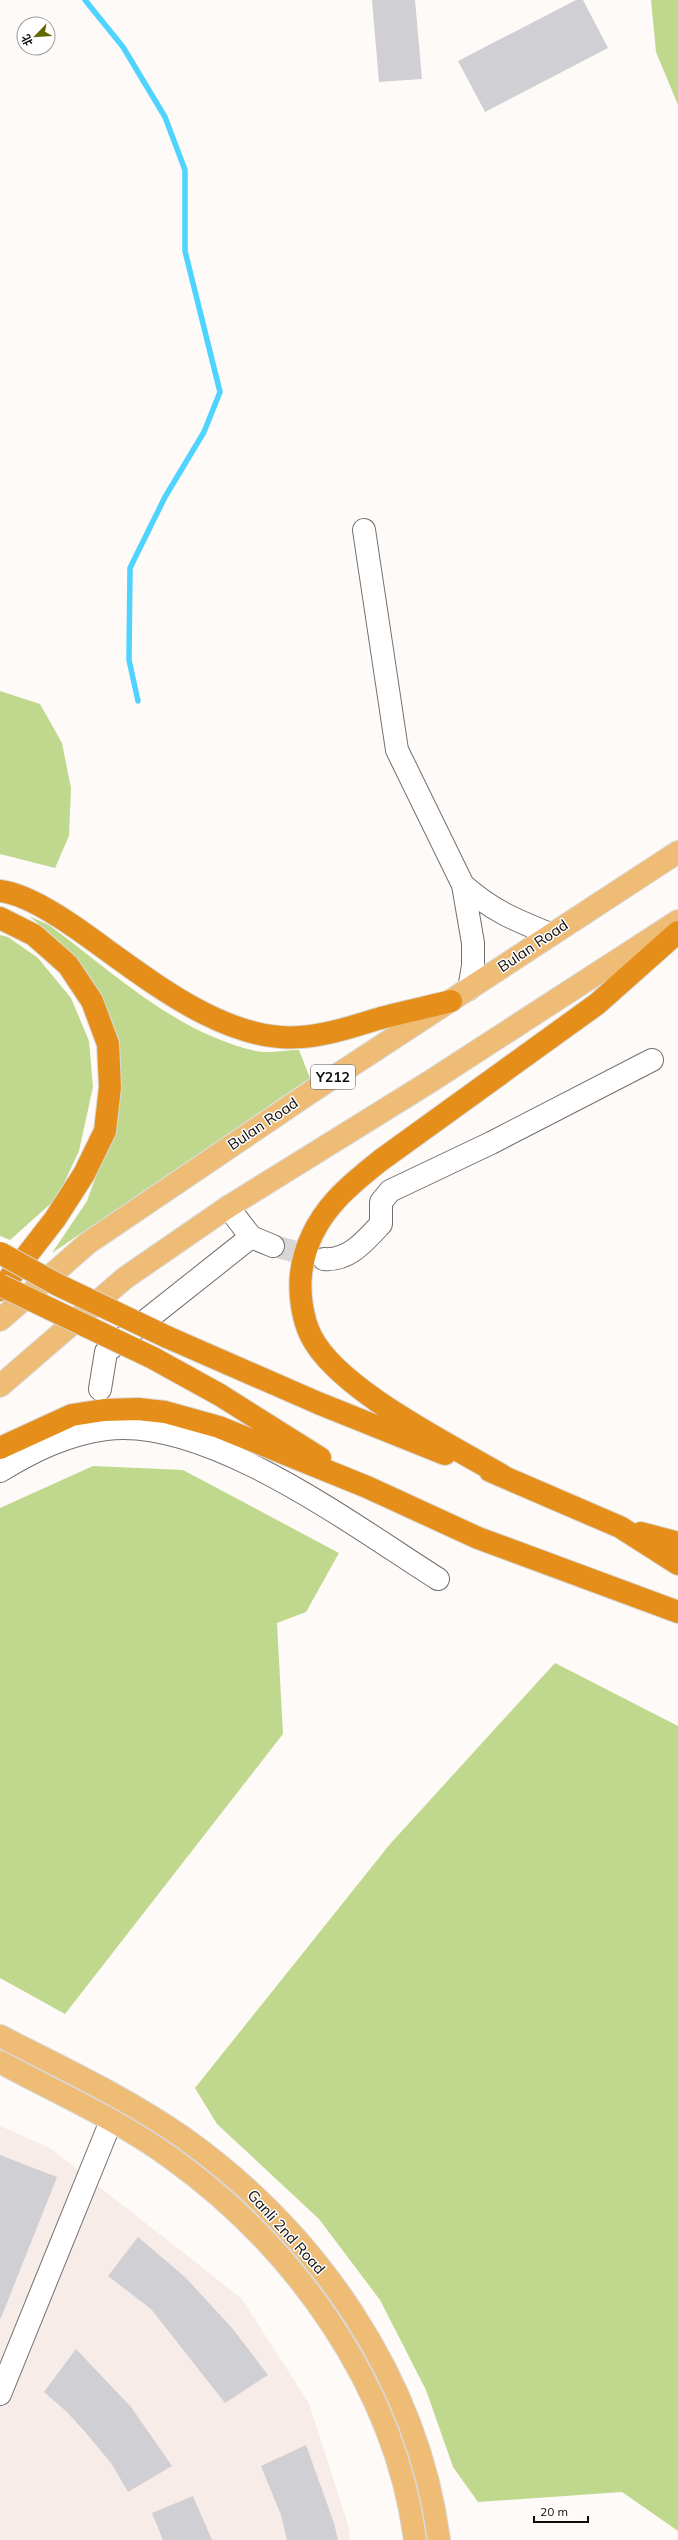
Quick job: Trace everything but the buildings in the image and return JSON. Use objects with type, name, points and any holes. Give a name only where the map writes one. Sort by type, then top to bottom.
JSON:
[{"type":"highway","points":[[0,891],[28,900],[75,926],[137,971],[212,1019],[257,1033],[300,1037],[341,1030],[460,995]]},
{"type":"highway","points":[[0,918],[34,935],[68,965],[92,1001],[108,1044],[110,1088],[105,1131],[84,1174],[55,1218],[0,1290]]},
{"type":"highway","points":[[504,1476],[376,1401],[324,1354],[311,1336],[303,1310],[300,1287],[303,1260],[314,1229],[335,1201],[359,1179],[381,1160],[597,1004],[678,932]]},
{"type":"highway","points":[[0,1253],[58,1285],[167,1337],[318,1403],[504,1476],[620,1527],[678,1543]]},
{"type":"highway","points":[[0,1286],[152,1358],[220,1395],[367,1487]]},
{"type":"highway","points":[[0,1448],[25,1434],[72,1415],[104,1410],[138,1408],[165,1412],[218,1427],[367,1487],[478,1538],[678,1612]]},
{"type":"highway","points":[[620,1527],[678,1564]]},
{"type":"highway","points":[[611,1587],[678,1625]]},
{"type":"main road","name":"Bulan Road","points":[[0,1320],[88,1243],[307,1094],[460,995],[550,934],[678,852]]},
{"type":"main road","points":[[0,1386],[125,1278],[228,1206],[431,1081],[678,921]]},
{"type":"main road","name":"Ganli 2nd Road","points":[[0,2036],[131,2104],[185,2139],[244,2186],[283,2225],[324,2274],[357,2318],[387,2370],[409,2422],[426,2474],[439,2540]]},
{"type":"main road","name":"Ganli 2nd Road","points":[[0,2062],[111,2121],[171,2157],[225,2200],[264,2240],[315,2300],[336,2330],[361,2374],[386,2428],[404,2480],[415,2540]]},
{"type":"street","points":[[364,530],[397,750],[463,885],[473,943],[473,966],[460,995]]},
{"type":"street","points":[[463,885],[481,900],[508,918],[550,934]]},
{"type":"street","points":[[324,1259],[343,1257],[366,1240],[381,1224],[381,1202],[390,1191],[491,1143],[652,1060]]},
{"type":"street","points":[[228,1206],[251,1237],[273,1246]]},
{"type":"street","points":[[100,1389],[106,1352],[251,1237]]},
{"type":"street","points":[[0,1471],[28,1454],[68,1437],[107,1426],[146,1430],[202,1442],[281,1480],[438,1579]]},
{"type":"street","points":[[0,2394],[111,2121]]},
{"type":"shaded area","points":[[0,2126],[50,2148],[241,2298],[309,2403],[348,2525],[350,2540],[0,2540]]},
{"type":"green space","points":[[651,0],[678,0],[678,105],[656,52]]},
{"type":"green space","points":[[0,691],[40,704],[62,743],[71,788],[69,836],[55,868],[0,854]]},
{"type":"green space","points":[[29,916],[49,925],[147,999],[172,1016],[199,1030],[227,1042],[261,1052],[299,1050],[310,1078],[52,1253],[87,1201],[107,1145],[114,1031],[96,988],[77,961],[59,941]]},
{"type":"green space","points":[[0,935],[8,937],[38,958],[71,998],[89,1041],[93,1087],[79,1151],[57,1198],[10,1240],[0,1236]]},
{"type":"green space","points":[[93,1466],[183,1470],[339,1553],[306,1612],[277,1623],[283,1734],[65,2014],[0,1978],[0,1508]]},
{"type":"green space","points":[[555,1663],[678,1726],[678,2531],[622,2492],[478,2502],[453,2467],[426,2390],[380,2300],[319,2219],[217,2124],[195,2088],[390,1844]]},
{"type":"waterway","points":[[85,0],[123,47],[165,117],[185,170],[185,251],[220,392],[204,432],[165,497],[130,568],[129,660],[138,701]]},
{"type":"tunnel","points":[[273,1246],[324,1259]]}]
